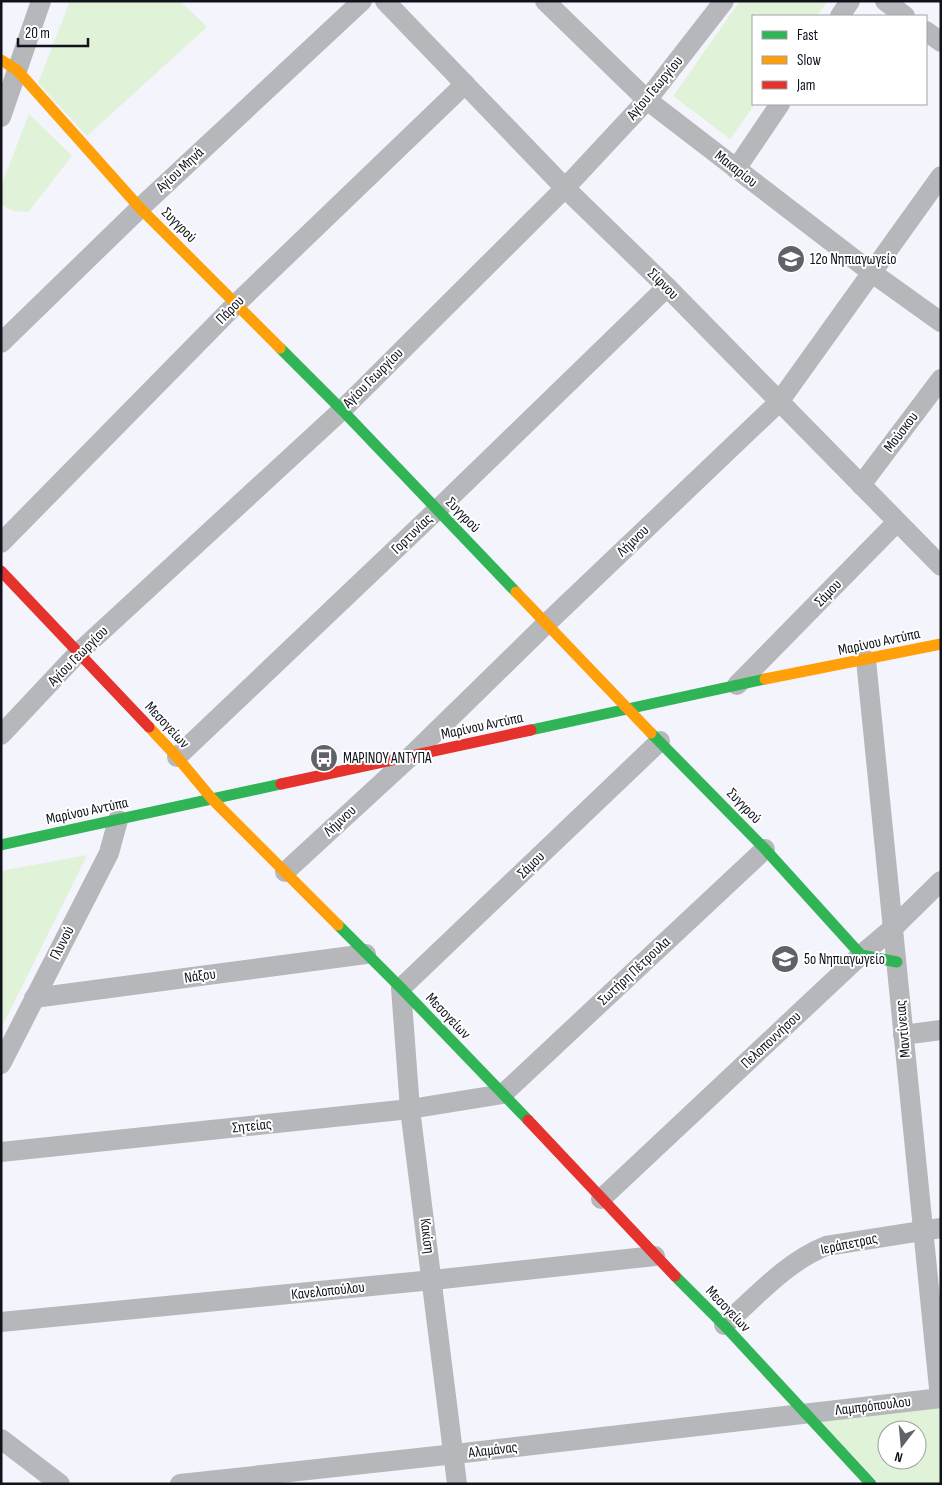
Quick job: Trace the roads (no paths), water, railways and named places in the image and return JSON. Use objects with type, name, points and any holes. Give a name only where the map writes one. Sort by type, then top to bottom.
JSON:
[{"type":"street","points":[[1,117],[9,65],[41,1]]},
{"type":"street","name":"Αγίου Μηνά","points":[[1,343],[140,208],[362,1]]},
{"type":"street","name":"Σίφνου","points":[[385,1],[565,188],[666,287],[940,565]]},
{"type":"street","name":"Μακαρίου","points":[[545,1],[647,100],[871,272],[941,322]]},
{"type":"street","name":"Αγίου Γεωργίου","points":[[1,735],[78,653],[342,410],[565,188],[647,100],[724,1]]},
{"type":"street","points":[[841,15],[850,1]]},
{"type":"street","points":[[885,1],[904,15]]},
{"type":"street","points":[[927,32],[941,42]]},
{"type":"street","name":"Συγγρού","points":[[9,65],[140,208],[438,509],[764,849],[861,955]]},
{"type":"street","name":"Πάρου","points":[[1,543],[236,304],[465,84]]},
{"type":"street","points":[[736,169],[779,105]]},
{"type":"street","name":"Λήμνου","points":[[285,872],[410,757],[547,623],[779,402],[941,176]]},
{"type":"street","name":"Γορτυνίας","points":[[177,757],[438,509],[666,287]]},
{"type":"street","name":"Μούσκου","points":[[861,485],[941,379]]},
{"type":"street","name":"Σάμου","points":[[737,685],[897,522]]},
{"type":"street","name":"Μεσογείων","points":[[1,571],[177,757],[213,800],[401,988],[503,1094],[655,1256],[724,1325],[871,1484]]},
{"type":"street","name":"Μαρίνου Αντύπα","points":[[1,845],[737,685],[941,644]]},
{"type":"street","name":"Μαντίνειας","points":[[866,660],[903,1035],[932,1229],[940,1398]]},
{"type":"street","name":"Σάμου","points":[[401,988],[660,741]]},
{"type":"street","name":"Γλυνού","points":[[1,1064],[109,853],[118,820]]},
{"type":"street","name":"Σωτήρη Πέτρουλα","points":[[503,1094],[764,849]]},
{"type":"street","name":"Πελοποννήσου","points":[[601,1199],[861,955],[893,928],[941,881]]},
{"type":"street","name":"Νάξου","points":[[34,998],[366,954]]},
{"type":"street","points":[[861,955],[897,962]]},
{"type":"street","name":"Κακίση","points":[[401,988],[410,1109],[455,1454],[457,1484]]},
{"type":"street","points":[[903,1035],[941,1030]]},
{"type":"street","name":"Σητείας","points":[[1,1152],[410,1109],[503,1094]]},
{"type":"street","name":"Ιεράπετρας","points":[[724,1325],[796,1262],[810,1253],[826,1246],[932,1229]]},
{"type":"street","name":"Κανελοπούλου","points":[[1,1322],[433,1280],[655,1256]]},
{"type":"street","name":"Λαμπρόπουλου","points":[[806,1414],[940,1398]]},
{"type":"street","name":"Αλαμάνας","points":[[180,1484],[806,1414]]},
{"type":"street","points":[[1,1438],[60,1484]]},
{"type":"place","name":"12ο Νηπιαγωγείο","points":[[791,259]]},
{"type":"place","name":"ΜΑΡΙΝΟΥ ΑΝΤΥΠΑ","points":[[324,758]]},
{"type":"place","name":"5ο Νηπιαγωγείο","points":[[785,959]]}]
